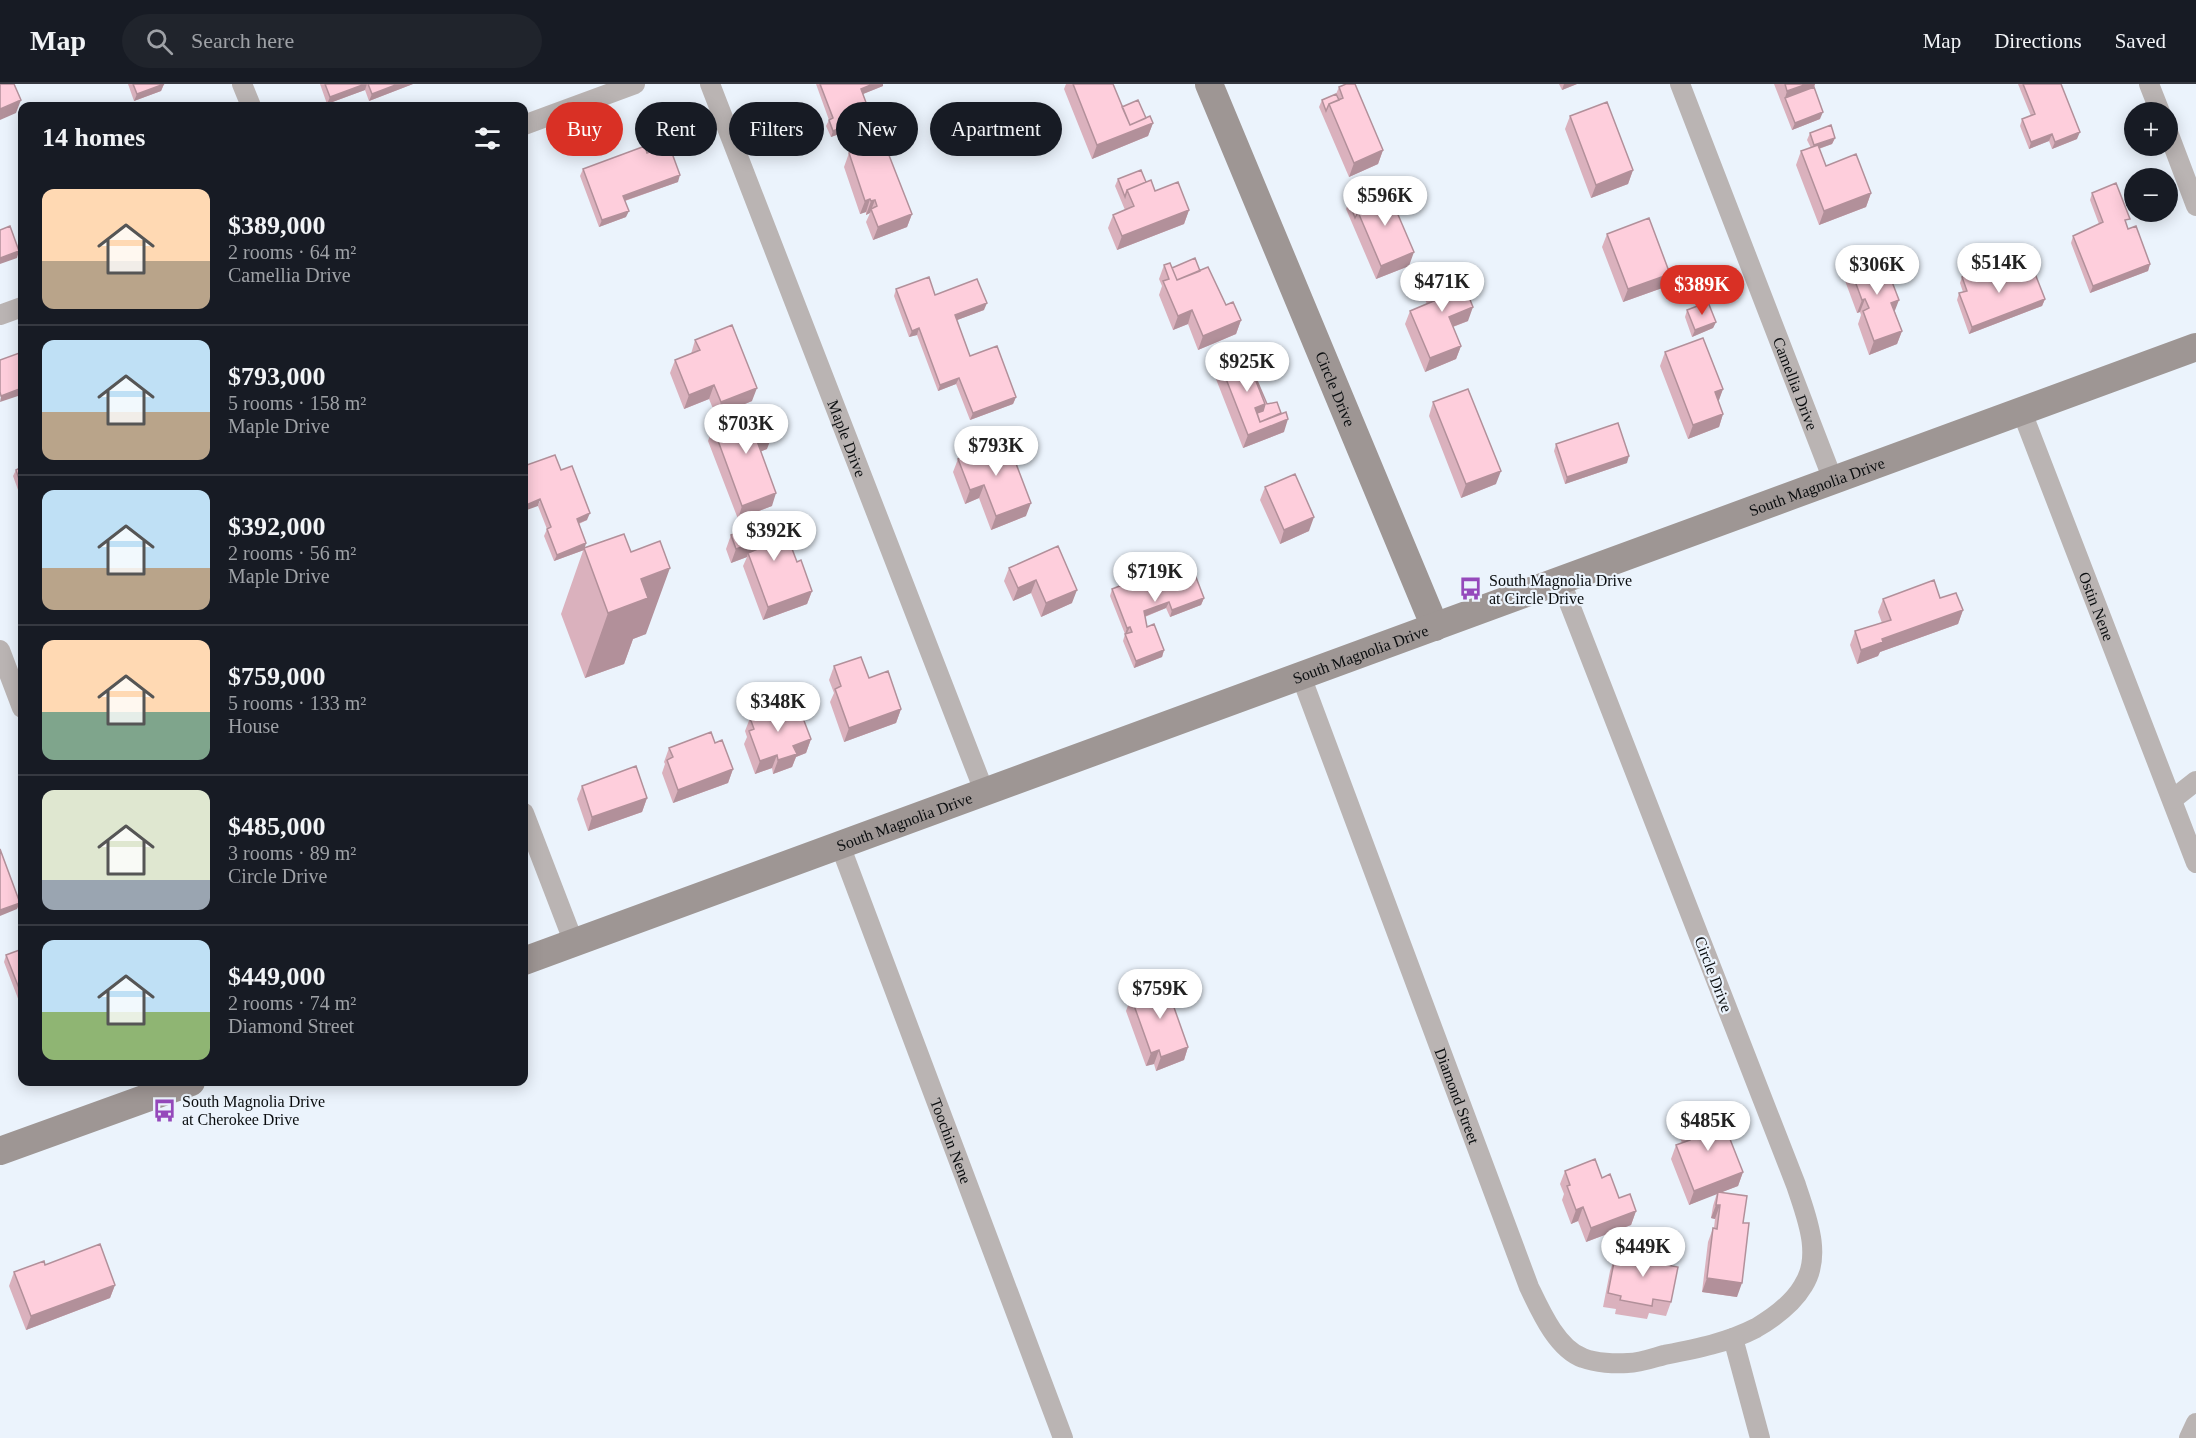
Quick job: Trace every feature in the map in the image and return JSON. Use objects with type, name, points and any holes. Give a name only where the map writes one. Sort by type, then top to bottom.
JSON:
[{"type":"main road","name":"Circle Drive","points":[[1209,84],[1435,627]]},
{"type":"main road","name":"South Magnolia Drive","points":[[528,960],[2196,347]]},
{"type":"main road","points":[[0,1151],[172,1086]]},
{"type":"street","points":[[242,84],[249,102]]},
{"type":"street","points":[[528,124],[635,84]]},
{"type":"street","name":"Maple Drive","points":[[710,84],[984,791]]},
{"type":"street","name":"Camellia Drive","points":[[1680,84],[1833,480]]},
{"type":"street","points":[[2149,84],[2156,102]]},
{"type":"street","points":[[2177,156],[2196,206]]},
{"type":"street","points":[[0,315],[18,308]]},
{"type":"street","name":"Ostin Nene","points":[[2022,412],[2196,863]]},
{"type":"street","name":"Circle Drive","points":[[1561,582],[1810,1225],[1812,1260],[1804,1286],[1780,1312],[1756,1328],[1733,1338]]},
{"type":"street","points":[[0,650],[18,697]]},
{"type":"street","name":"Diamond Street","points":[[1301,676],[1525,1276],[1545,1321],[1560,1341],[1581,1358],[1598,1361],[1629,1363],[1733,1338]]},
{"type":"street","points":[[2173,799],[2196,781]]},
{"type":"street","points":[[528,823],[574,943]]},
{"type":"street","name":"Toochin Nene","points":[[840,845],[1063,1438]]},
{"type":"street","points":[[1733,1338],[1760,1438]]},
{"type":"street","points":[[2189,1438],[2196,1423]]},
{"type":"building","points":[[0,84],[14,84],[21,100],[0,109]]},
{"type":"building","points":[[133,84],[164,84],[137,94]]},
{"type":"building","points":[[325,84],[365,84],[330,97]]},
{"type":"building","points":[[368,84],[398,84],[372,94]]},
{"type":"building","points":[[820,84],[873,84],[861,89],[866,102],[836,102],[836,130],[833,131],[829,120],[833,118]]},
{"type":"building","points":[[1073,84],[1113,84],[1130,125],[1150,116],[1153,123],[1097,145]]},
{"type":"building","points":[[1355,84],[1383,150],[1354,163],[1329,104],[1343,98],[1339,87]]},
{"type":"building","points":[[1785,84],[1807,84],[1787,91]]},
{"type":"building","points":[[2023,84],[2061,84],[2080,132],[2055,142],[2052,134],[2031,142],[2022,119],[2035,114]]},
{"type":"building","points":[[1814,87],[1823,112],[1795,123],[1785,98]]},
{"type":"building","points":[[1336,94],[1339,100],[1329,104],[1326,111],[1322,100]]},
{"type":"building","points":[[1138,100],[1146,118],[1130,125],[1122,107]]},
{"type":"building","points":[[1607,102],[1633,170],[1596,185],[1570,116]]},
{"type":"building","points":[[1831,125],[1835,138],[1814,145],[1810,133]]},
{"type":"building","points":[[1818,145],[1826,166],[1856,154],[1871,193],[1824,211],[1801,151]]},
{"type":"building","points":[[635,150],[635,156],[673,156],[680,175],[623,196],[629,211],[602,220],[583,169]]},
{"type":"building","points":[[850,156],[889,156],[912,214],[878,227],[871,209],[877,206],[875,200],[865,201]]},
{"type":"building","points":[[1141,170],[1146,182],[1127,190],[1125,197],[1118,179]]},
{"type":"building","points":[[1151,180],[1155,191],[1178,182],[1189,210],[1122,236],[1113,215],[1134,206],[1127,190]]},
{"type":"building","points":[[1384,182],[1414,252],[1381,266],[1358,212],[1373,206],[1367,189]]},
{"type":"building","points":[[2116,183],[2124,204],[2124,222],[2128,229],[2136,226],[2150,264],[2093,286],[2073,236],[2103,222],[2092,193]]},
{"type":"building","points":[[1364,196],[1369,207],[1358,212],[1355,218],[1349,202]]},
{"type":"building","points":[[1649,218],[1670,274],[1628,289],[1607,234]]},
{"type":"building","points":[[10,226],[18,251],[0,258],[0,230]]},
{"type":"building","points":[[1881,253],[1899,300],[1891,303],[1902,331],[1874,341],[1863,311],[1869,308],[1865,299],[1862,300],[1849,265]]},
{"type":"building","points":[[1195,258],[1200,271],[1177,280],[1172,268]]},
{"type":"building","points":[[1170,263],[1177,280],[1208,267],[1226,305],[1233,302],[1241,320],[1203,336],[1192,310],[1178,316],[1163,281],[1169,279],[1164,265]]},
{"type":"building","points":[[1994,265],[2000,278],[2032,266],[2045,299],[1972,327],[1959,293],[1967,291],[1962,277]]},
{"type":"building","points":[[1457,268],[1473,307],[1449,317],[1461,346],[1430,358],[1410,311],[1436,300],[1427,280]]},
{"type":"building","points":[[929,277],[935,295],[977,279],[987,303],[955,315],[970,356],[997,346],[1016,397],[973,413],[959,378],[940,385],[919,328],[912,331],[896,289]]},
{"type":"building","points":[[1708,302],[1716,322],[1695,330],[1687,310]]},
{"type":"building","points":[[732,325],[757,388],[721,402],[714,385],[689,395],[675,360],[700,350],[695,340]]},
{"type":"building","points":[[1703,338],[1723,389],[1715,392],[1723,414],[1693,425],[1665,352]]},
{"type":"building","points":[[1244,351],[1265,404],[1255,408],[1260,422],[1286,412],[1288,419],[1248,435],[1219,361]]},
{"type":"building","points":[[18,353],[18,390],[1,396],[0,392],[0,360]]},
{"type":"building","points":[[1254,376],[1267,404],[1277,402],[1281,413],[1260,422],[1257,413],[1263,411],[1265,404]]},
{"type":"building","points":[[1468,389],[1501,471],[1466,484],[1433,402]]},
{"type":"building","points":[[761,408],[772,436],[757,441],[776,493],[742,506],[713,427]]},
{"type":"building","points":[[1618,423],[1629,456],[1567,477],[1556,444]]},
{"type":"building","points":[[1007,440],[1031,503],[996,516],[984,485],[970,490],[958,459]]},
{"type":"building","points":[[555,455],[561,470],[572,466],[590,513],[577,519],[586,543],[557,555],[547,529],[551,527],[540,499],[528,504],[528,465]]},
{"type":"building","points":[[1295,474],[1314,517],[1284,530],[1265,487]]},
{"type":"building","points":[[780,517],[797,562],[801,560],[812,591],[768,607],[748,553],[760,548],[758,541],[736,549],[731,535]]},
{"type":"building","points":[[624,534],[631,552],[660,541],[670,568],[641,579],[648,598],[608,613],[584,548]]},
{"type":"building","points":[[1058,546],[1077,590],[1046,603],[1036,580],[1018,588],[1009,568]]},
{"type":"building","points":[[1189,559],[1204,598],[1172,610],[1169,602],[1144,611],[1147,627],[1154,624],[1164,650],[1136,661],[1125,634],[1132,632],[1130,627],[1127,628],[1112,589]]},
{"type":"building","points":[[1934,580],[1940,598],[1956,593],[1963,610],[1882,639],[1883,642],[1861,650],[1855,631],[1891,620],[1883,599]]},
{"type":"building","points":[[861,657],[869,678],[888,671],[901,709],[849,728],[835,689],[841,686],[834,666]]},
{"type":"building","points":[[790,703],[795,715],[801,713],[811,739],[793,746],[797,754],[778,760],[777,755],[760,761],[749,731],[754,729],[750,718]]},
{"type":"building","points":[[711,732],[715,743],[722,740],[733,769],[678,790],[667,760],[673,757],[669,748]]},
{"type":"building","points":[[636,766],[647,798],[592,817],[582,786]]},
{"type":"building","points":[[0,849],[18,898],[18,904],[0,910]]},
{"type":"building","points":[[18,950],[18,986],[6,955]]},
{"type":"building","points":[[1165,982],[1188,1047],[1161,1057],[1159,1050],[1151,1053],[1131,997]]},
{"type":"building","points":[[1715,1109],[1721,1125],[1724,1124],[1743,1172],[1694,1191],[1676,1145],[1690,1140],[1683,1122]]},
{"type":"building","points":[[1595,1159],[1602,1178],[1610,1174],[1619,1198],[1630,1194],[1636,1211],[1591,1228],[1583,1207],[1576,1210],[1567,1186],[1570,1185],[1565,1171]]},
{"type":"building","points":[[1718,1192],[1747,1196],[1743,1223],[1749,1223],[1742,1283],[1707,1278],[1713,1228],[1717,1229],[1720,1205],[1716,1205]]},
{"type":"building","points":[[100,1244],[115,1285],[31,1316],[14,1272],[44,1261],[45,1265]]},
{"type":"building","points":[[1625,1248],[1668,1256],[1666,1265],[1678,1267],[1671,1302],[1653,1299],[1652,1306],[1620,1300],[1621,1296],[1608,1293],[1615,1257],[1623,1259]]},
{"type":"place","name":"South Magnolia Drive at Circle Drive","points":[[1471,589]]},
{"type":"place","name":"South Magnolia Drive at Cherokee Drive","points":[[164,1110]]}]
